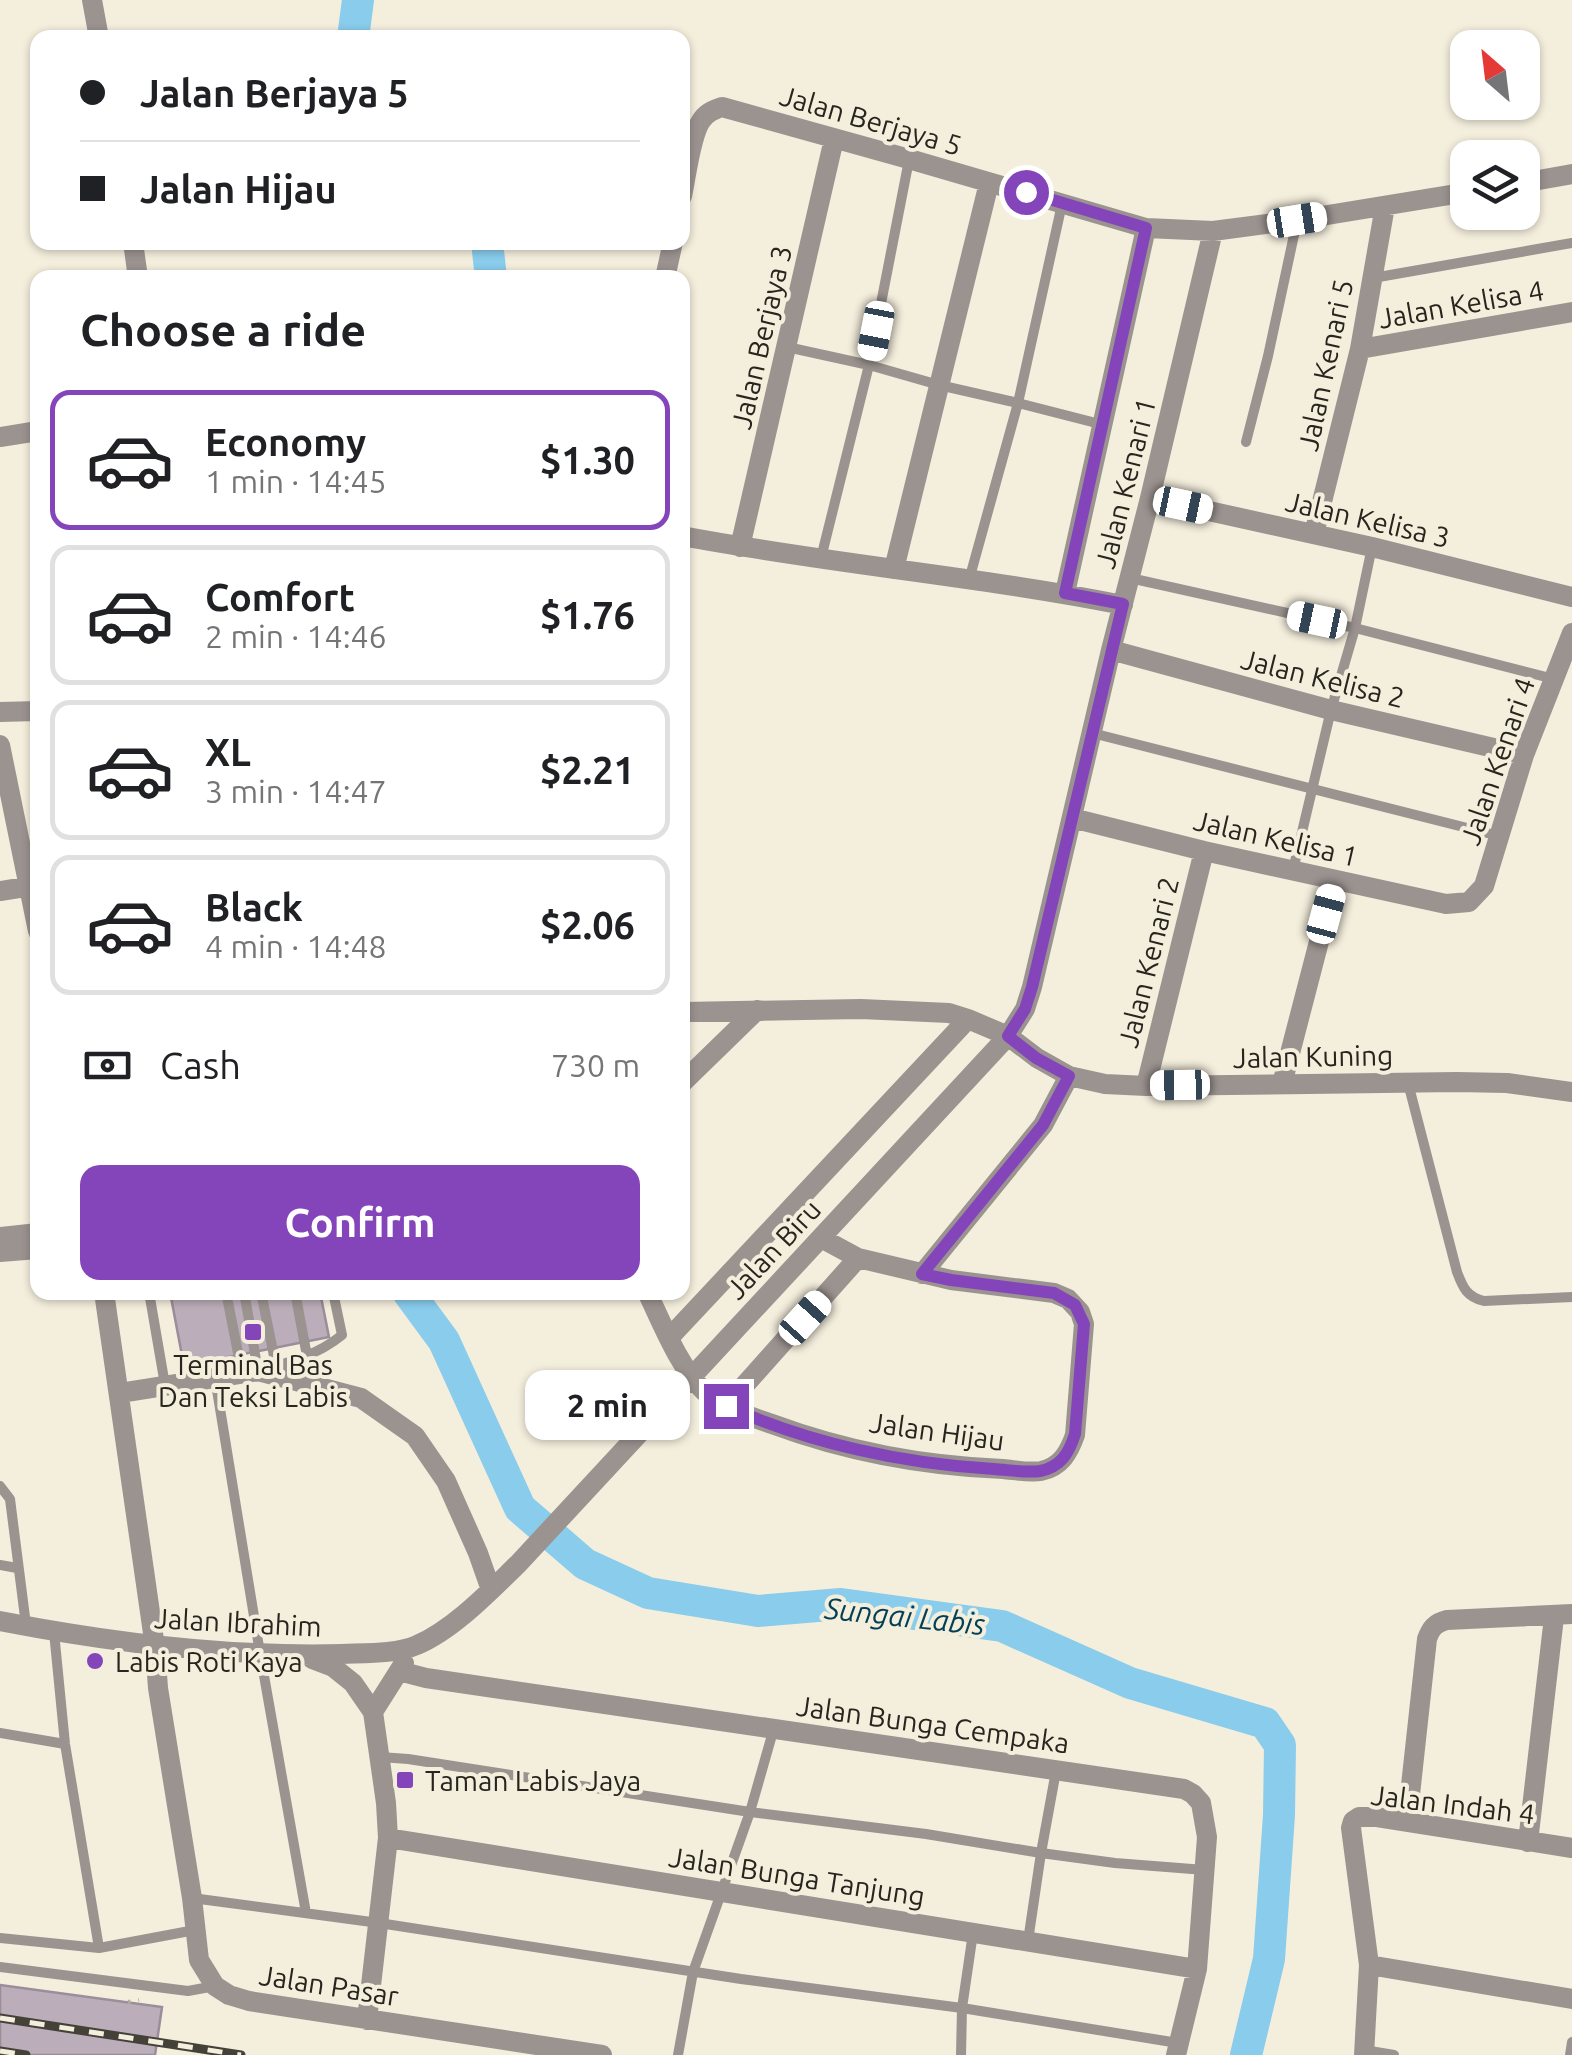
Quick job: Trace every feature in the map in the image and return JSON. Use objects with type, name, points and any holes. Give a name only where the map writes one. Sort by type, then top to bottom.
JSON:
[{"type":"street","points":[[92,0],[97,30]]},
{"type":"street","name":"Jalan Berjaya 5","points":[[690,160],[703,117],[722,108],[1146,228],[1213,231],[1450,195]]},
{"type":"street","name":"Jalan Berjaya 3","points":[[740,547],[834,138]]},
{"type":"street","points":[[1540,180],[1572,174]]},
{"type":"street","points":[[894,568],[989,182]]},
{"type":"street","name":"Jalan Kenari 5","points":[[1314,534],[1360,349],[1385,206]]},
{"type":"street","points":[[1065,593],[1146,228]]},
{"type":"street","name":"Jalan Kenari 1","points":[[1008,1036],[1025,1009],[1032,987],[1213,231]]},
{"type":"street","name":"Jalan Kelisa 4","points":[[1360,349],[1572,312]]},
{"type":"street","points":[[0,437],[30,432]]},
{"type":"street","name":"Jalan Kelisa 3","points":[[1150,498],[1572,597]]},
{"type":"street","points":[[690,538],[1123,604]]},
{"type":"street","name":"Jalan Kenari 4","points":[[1469,902],[1484,886],[1524,754],[1572,633]]},
{"type":"street","name":"Jalan Kelisa 2","points":[[1111,650],[1330,710],[1524,754]]},
{"type":"street","points":[[0,712],[30,711]]},
{"type":"street","points":[[0,745],[30,869]]},
{"type":"street","name":"Jalan Kelisa 1","points":[[1072,818],[1446,904],[1469,902]]},
{"type":"street","name":"Jalan Kenari 2","points":[[1146,1086],[1204,851]]},
{"type":"street","points":[[1282,1084],[1334,880]]},
{"type":"street","points":[[0,891],[30,887]]},
{"type":"street","points":[[690,1075],[757,1010]]},
{"type":"street","name":"Jalan Kuning","points":[[690,1012],[949,1013],[1008,1036],[1036,1058],[1069,1076],[1105,1084],[1507,1083],[1572,1092]]},
{"type":"street","points":[[669,1338],[968,1018]]},
{"type":"street","name":"Jalan Biru","points":[[492,1590],[1008,1036]]},
{"type":"street","points":[[922,1274],[1043,1125],[1069,1076]]},
{"type":"street","points":[[0,1236],[30,1234]]},
{"type":"street","name":"Jalan Hijau","points":[[651,1300],[691,1376],[705,1392],[726,1406],[782,1428],[882,1454],[974,1468],[1039,1471],[1063,1460],[1075,1434],[1084,1324],[1075,1305],[1054,1293],[951,1280],[858,1258],[821,1238]]},
{"type":"street","points":[[0,1252],[30,1249]]},
{"type":"street","points":[[726,1406],[858,1258]]},
{"type":"street","points":[[105,1300],[199,1960],[215,1986]]},
{"type":"street","points":[[120,1393],[258,1370],[362,1398],[415,1436],[446,1482],[492,1590],[415,1647],[373,1712]]},
{"type":"street","points":[[1407,1822],[1430,1630],[1447,1620],[1563,1616],[1528,1842]]},
{"type":"street","name":"Jalan Ibrahim","points":[[0,1621],[155,1647],[301,1655],[415,1647]]},
{"type":"street","points":[[301,1655],[333,1667],[373,1712],[388,1838],[367,2020]]},
{"type":"street","name":"Jalan Bunga Cempaka","points":[[400,1671],[426,1678],[1184,1789],[1202,1803],[1207,1837],[1197,1968],[1178,2049]]},
{"type":"street","name":"Jalan Indah 4","points":[[1370,1965],[1352,1820],[1377,1817],[1572,1848]]},
{"type":"street","name":"Jalan Bunga Tanjung","points":[[388,1838],[1197,1968]]},
{"type":"street","points":[[1364,2053],[1370,1965],[1572,1999]]},
{"type":"street","name":"Jalan Pasar","points":[[215,1986],[249,2001],[602,2055]]},
{"type":"lane","points":[[820,560],[869,365],[909,159]]},
{"type":"lane","points":[[969,580],[1018,403],[1062,202]]},
{"type":"lane","points":[[1246,442],[1297,220]]},
{"type":"lane","points":[[1373,278],[1572,244]]},
{"type":"lane","points":[[788,348],[1100,424]]},
{"type":"lane","points":[[1293,871],[1372,548]]},
{"type":"lane","points":[[1130,578],[1355,628],[1554,679]]},
{"type":"lane","points":[[1091,733],[1500,836]]},
{"type":"lane","points":[[1408,1082],[1456,1272],[1467,1294],[1484,1302],[1572,1297]]},
{"type":"lane","points":[[150,1300],[165,1386]]},
{"type":"lane","points":[[229,1300],[258,1370]]},
{"type":"lane","points":[[245,1300],[258,1370]]},
{"type":"lane","points":[[258,1370],[261,1300]]},
{"type":"lane","points":[[296,1300],[308,1356]]},
{"type":"lane","points":[[258,1370],[308,1356],[342,1335],[335,1300]]},
{"type":"lane","points":[[216,1378],[306,1913]]},
{"type":"lane","points":[[0,1486],[10,1499],[26,1626]]},
{"type":"lane","points":[[0,1565],[18,1568]]},
{"type":"lane","points":[[54,1632],[66,1744],[99,1948]]},
{"type":"lane","points":[[678,2055],[692,1972],[750,1812],[774,1728]]},
{"type":"lane","points":[[0,1732],[66,1744]]},
{"type":"lane","points":[[379,1758],[408,1759],[1041,1853],[1205,1870]]},
{"type":"lane","points":[[1028,1941],[1056,1770]]},
{"type":"lane","points":[[192,1898],[962,2008],[1178,2049]]},
{"type":"lane","points":[[0,1938],[99,1948],[195,1930]]},
{"type":"lane","points":[[961,2055],[962,2008],[973,1932]]},
{"type":"lane","points":[[0,1967],[188,1991],[215,1986]]},
{"type":"lane","points":[[1570,2055],[1572,2042]]},
{"type":"lane","points":[[1364,2053],[1394,2055]]},
{"type":"building","name":"Terminal Bas Dan Teksi Labis","points":[[172,1300],[322,1300],[329,1337],[184,1366]]},
{"type":"building","points":[[0,1985],[162,2007],[155,2055],[0,2055]]},
{"type":"waterway","name":"Sungai Labis","points":[[354,30],[358,0]]},
{"type":"waterway","name":"Sungai Labis","points":[[488,250],[490,270]]},
{"type":"waterway","name":"Sungai Labis","points":[[414,1300],[444,1341],[520,1508],[585,1564],[648,1593],[758,1611],[841,1604],[1002,1626],[1130,1683],[1265,1723],[1280,1745],[1279,1815],[1269,1959],[1246,2055]]},
{"type":"railway","points":[[0,2018],[241,2055]]},
{"type":"railway","points":[[0,2051],[26,2055]]},
{"type":"place","name":"Terminal Bas Dan Teksi Labis","points":[[253,1332]]},
{"type":"place","name":"Labis Roti Kaya","points":[[95,1661]]},
{"type":"place","name":"Taman Labis Jaya","points":[[405,1780]]},
{"type":"route","points":[[726,1406],[832,1443],[974,1468],[1039,1471],[1052,1467],[1070,1450],[1075,1434],[1084,1324],[1075,1305],[1054,1293],[922,1274],[1043,1125],[1069,1076],[1036,1058],[1008,1036],[1025,1009],[1032,987],[1123,604],[1065,593],[1146,228],[1026,192]]}]
